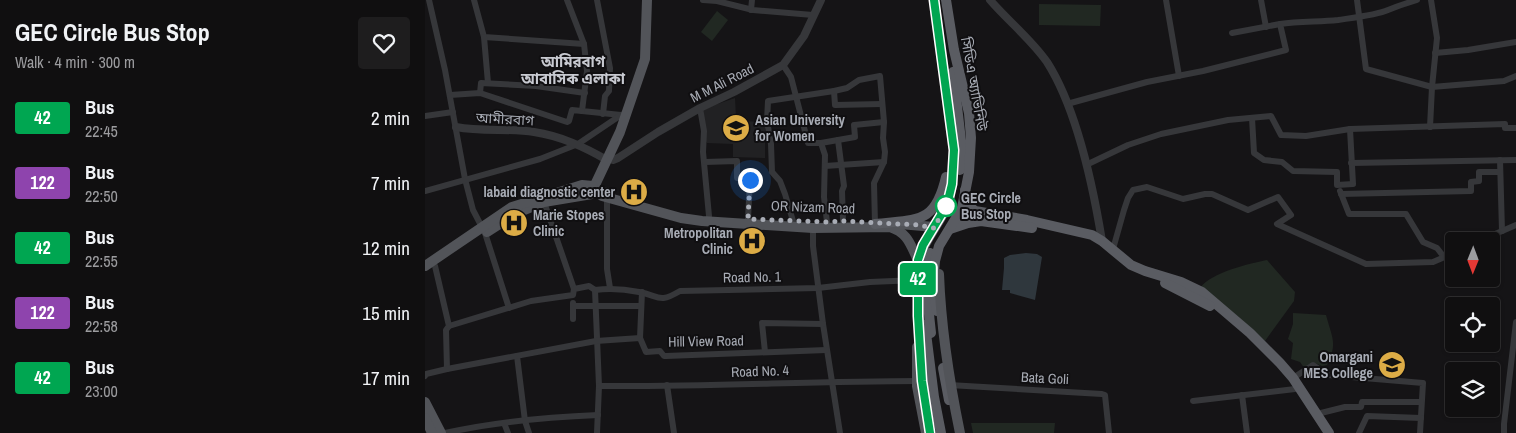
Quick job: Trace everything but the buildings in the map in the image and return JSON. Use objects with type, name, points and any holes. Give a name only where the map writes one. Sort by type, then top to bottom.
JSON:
[{"type":"highway","name":"সিডিএ অ্যাভিনিউ","points":[[946,0],[954,50],[969,113],[971,138],[969,172],[962,208],[939,246],[933,282],[946,384],[956,433]]},
{"type":"highway","name":"সিডিএ অ্যাভিনিউ","points":[[930,433],[922,381],[918,318],[918,260],[923,245],[943,214],[949,198],[954,150],[935,1]]},
{"type":"highway","points":[[935,1],[952,98],[958,147],[955,182],[949,207],[926,251],[922,269],[928,354],[941,433]]},
{"type":"highway","points":[[935,1],[957,99],[963,148],[958,185],[952,210],[931,251],[927,270],[930,327],[935,370],[947,433]]},
{"type":"highway","points":[[875,224],[922,218],[931,212],[942,194],[954,150]]},
{"type":"highway","points":[[965,190],[967,204],[975,211],[1076,230],[1092,235],[1131,265],[1145,272],[1181,282],[1202,292],[1280,363],[1329,433]]},
{"type":"highway","points":[[950,229],[981,221],[1043,230],[1085,240],[1107,251],[1130,272],[1171,286],[1206,302],[1226,318],[1295,384],[1323,433]]},
{"type":"main road","points":[[610,159],[642,84],[645,59],[647,0]]},
{"type":"main road","points":[[600,190],[624,115],[645,59]]},
{"type":"main road","points":[[425,274],[430,266],[483,230],[512,207],[582,185],[681,218],[702,221],[813,228],[890,228],[900,231],[906,236],[918,260]]},
{"type":"main road","points":[[483,230],[544,202],[600,190]]},
{"type":"main road","name":"OR Nizam Road","points":[[600,190],[679,213],[748,219],[919,225],[934,228]]},
{"type":"main road","points":[[939,246],[941,310],[948,372],[960,433]]},
{"type":"main road","points":[[918,318],[916,330],[917,386],[926,433]]},
{"type":"main road","points":[[425,402],[443,433]]},
{"type":"main road","points":[[425,418],[432,433]]},
{"type":"street","points":[[429,0],[473,210],[483,230],[509,308]]},
{"type":"street","points":[[474,0],[484,37],[488,83]]},
{"type":"street","points":[[567,0],[584,44],[587,71],[583,111]]},
{"type":"street","points":[[597,0],[610,68],[609,91],[605,96],[603,114]]},
{"type":"street","points":[[704,0],[734,3],[751,10],[813,15]]},
{"type":"street","points":[[751,10],[752,0]]},
{"type":"street","name":"M M Ali Road","points":[[610,159],[618,158],[700,108],[783,65],[804,36],[821,0]]},
{"type":"street","points":[[990,0],[1044,58],[1055,77],[1067,104],[1086,165],[1094,195],[1102,241]]},
{"type":"street","points":[[1166,0],[1179,76]]},
{"type":"street","points":[[1262,0],[1266,27]]},
{"type":"street","points":[[1357,0],[1366,69],[1431,87],[1504,81],[1516,76]]},
{"type":"street","points":[[1232,33],[1299,21],[1338,20],[1388,11],[1393,7],[1417,0]]},
{"type":"street","points":[[1430,127],[1431,87],[1437,38],[1431,0]]},
{"type":"street","points":[[1067,104],[1147,82],[1286,50],[1280,24]]},
{"type":"street","points":[[484,37],[584,44]]},
{"type":"street","points":[[1435,53],[1487,48],[1516,42]]},
{"type":"street","points":[[783,65],[791,77],[808,143],[821,143],[855,136],[854,125],[884,122]]},
{"type":"street","points":[[793,221],[780,182],[772,172],[771,144],[767,121],[768,101],[834,91],[847,88],[859,80],[880,76],[885,152],[884,162],[874,183],[875,224]]},
{"type":"street","points":[[480,94],[480,83],[536,86],[585,93]]},
{"type":"street","points":[[834,91],[835,105],[882,104]]},
{"type":"street","points":[[450,95],[480,94],[567,122],[569,121],[571,110],[624,115]]},
{"type":"street","points":[[700,108],[704,131],[709,216]]},
{"type":"street","points":[[425,116],[453,112]]},
{"type":"street","points":[[425,191],[540,159],[578,144],[624,115]]},
{"type":"street","points":[[1086,165],[1129,145],[1161,134],[1228,120],[1271,116],[1281,135],[1306,136],[1351,129],[1505,124],[1505,128],[1516,128]]},
{"type":"street","points":[[1113,250],[1128,198],[1133,190],[1147,187],[1183,199],[1213,194],[1248,210],[1278,197],[1291,215],[1277,224],[1366,264],[1433,262],[1444,257],[1437,248],[1423,242],[1406,214],[1349,214],[1337,185],[1337,172],[1293,171],[1282,162],[1264,160],[1254,153],[1253,118]]},
{"type":"street","name":"আমীরবাগ","points":[[456,128],[534,132],[578,144],[610,159]]},
{"type":"street","points":[[1337,185],[1353,184],[1351,129]]},
{"type":"street","points":[[838,140],[844,186],[841,191],[843,221]]},
{"type":"street","points":[[821,143],[825,155],[824,197],[827,222]]},
{"type":"street","points":[[1500,160],[1502,231],[1516,225]]},
{"type":"street","points":[[1351,164],[1516,160]]},
{"type":"street","points":[[705,162],[737,161],[737,178],[750,180],[748,219]]},
{"type":"street","points":[[825,166],[884,162]]},
{"type":"street","points":[[1341,194],[1471,191],[1471,182],[1479,181],[1479,172],[1500,172]]},
{"type":"street","points":[[600,190],[609,288]]},
{"type":"street","points":[[544,202],[574,292],[573,320]]},
{"type":"street","points":[[813,228],[818,288],[840,433]]},
{"type":"street","points":[[430,266],[449,326],[446,330],[447,369]]},
{"type":"street","name":"Road No. 1","points":[[449,326],[531,301],[574,292],[589,286],[595,290],[609,288],[642,292],[657,298],[670,297],[681,291],[818,288],[870,282],[917,280]]},
{"type":"street","points":[[595,290],[594,306],[599,386],[597,433]]},
{"type":"street","points":[[425,376],[426,374],[447,369],[596,341],[639,338],[642,292]]},
{"type":"street","points":[[573,306],[641,306]]},
{"type":"street","points":[[1504,433],[1514,365],[1516,322]]},
{"type":"street","points":[[765,352],[761,323],[823,324]]},
{"type":"street","name":"Hill View Road","points":[[639,338],[646,352],[660,351],[664,356],[827,350]]},
{"type":"street","points":[[517,356],[525,421],[529,433]]},
{"type":"street","points":[[1193,401],[1242,395],[1295,384],[1313,365],[1328,375],[1423,383],[1420,433]]},
{"type":"street","name":"Road No. 4","points":[[599,386],[922,381]]},
{"type":"street","name":"Bata Goli","points":[[946,384],[1102,394],[1105,395],[1109,433]]},
{"type":"street","points":[[667,386],[674,433]]},
{"type":"street","points":[[1242,395],[1247,433]]},
{"type":"street","points":[[1317,414],[1345,407],[1361,407],[1362,402],[1421,402]]},
{"type":"street","points":[[443,433],[553,416],[598,415]]},
{"type":"street","points":[[1359,433],[1367,416],[1421,418]]},
{"type":"street","points":[[504,424],[508,433]]},
{"type":"shaded area","points":[[1039,4],[1101,5],[1100,26],[1039,25]]},
{"type":"shaded area","points":[[717,11],[728,20],[712,41],[701,32]]},
{"type":"shaded area","name":"Asian University for Women","points":[[735,98],[736,117],[741,121],[765,122],[765,158],[733,157],[733,144],[707,143],[705,140],[703,109]]},
{"type":"shaded area","points":[[1037,254],[1042,257],[1035,300],[1010,293],[1010,290],[1002,290],[1004,258],[1010,255]]},
{"type":"shaded area","points":[[1267,260],[1295,292],[1294,301],[1265,341],[1235,314],[1200,288],[1221,273]]},
{"type":"shaded area","points":[[1293,313],[1326,315],[1333,340],[1332,351],[1327,365],[1322,366],[1315,363],[1305,369],[1300,362],[1291,359],[1293,343],[1288,339],[1293,324]]},
{"type":"shaded area","points":[[971,423],[1055,423],[1054,433],[973,433]]},
{"type":"bus line","name":"42","points":[[930,433],[922,381],[918,316],[918,260],[923,245],[947,205],[952,184],[954,162],[934,0]]},
{"type":"place","name":"Asian University for Women","points":[[736,128]]},
{"type":"place","name":"labaid diagnostic center","points":[[634,192]]},
{"type":"place","name":"GEC Circle Bus Stop","points":[[946,206]]},
{"type":"place","name":"Marie Stopes Clinic","points":[[514,223]]},
{"type":"place","name":"Metropolitan Clinic","points":[[752,241]]},
{"type":"place","name":"Omargani MES College","points":[[1392,365]]},
{"type":"district","name":"আমিরবাগ আবাসিক এলাকা","points":[[573,70]]},
{"type":"route","points":[[750,180],[748,219],[843,221],[919,225],[934,228],[946,206]]}]
